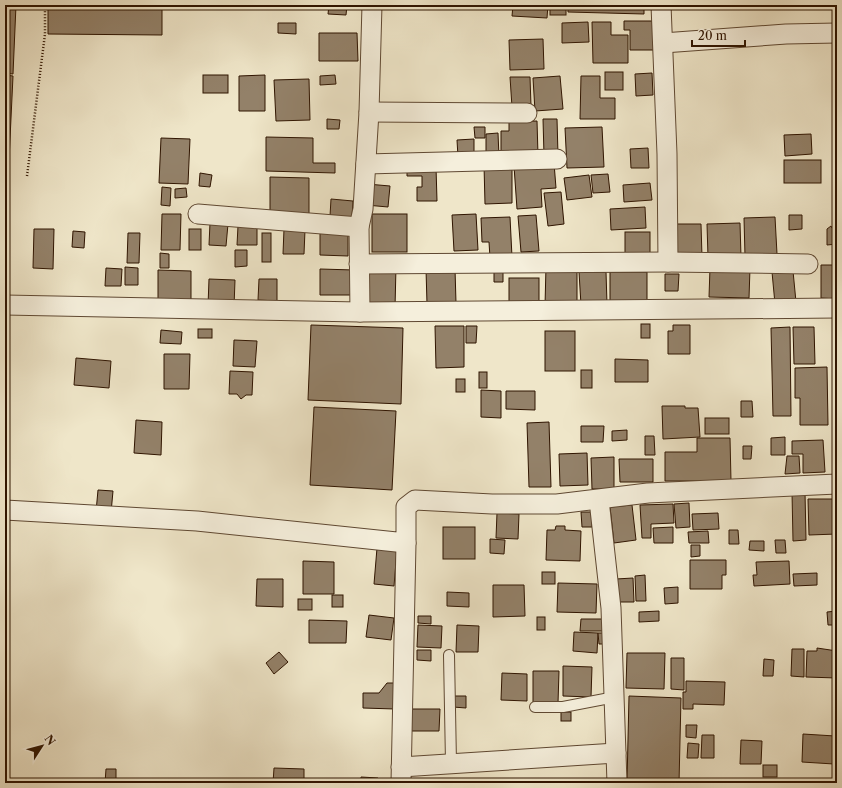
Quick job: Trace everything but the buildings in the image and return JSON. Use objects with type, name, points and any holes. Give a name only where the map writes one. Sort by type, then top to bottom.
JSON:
[{"type":"street","points":[[360,312],[359,227],[363,209],[366,164],[372,5]]},
{"type":"street","points":[[660,5],[663,43],[667,154],[668,262]]},
{"type":"street","points":[[663,43],[786,34],[837,33]]},
{"type":"street","points":[[369,112],[527,113]]},
{"type":"street","points":[[366,164],[556,159]]},
{"type":"street","points":[[198,214],[359,227]]},
{"type":"street","points":[[359,264],[668,262],[808,264]]},
{"type":"street","points":[[5,305],[360,312],[837,308]]},
{"type":"street","points":[[616,754],[451,763],[401,775],[406,507],[415,500],[492,504],[557,504],[648,493],[837,484]]},
{"type":"street","points":[[599,500],[611,608],[617,783]]},
{"type":"street","points":[[5,510],[197,521],[406,543]]},
{"type":"lane","points":[[449,655],[451,763]]},
{"type":"lane","points":[[535,707],[563,707],[614,697]]},
{"type":"path","points":[[27,176],[45,34],[46,5]]}]
